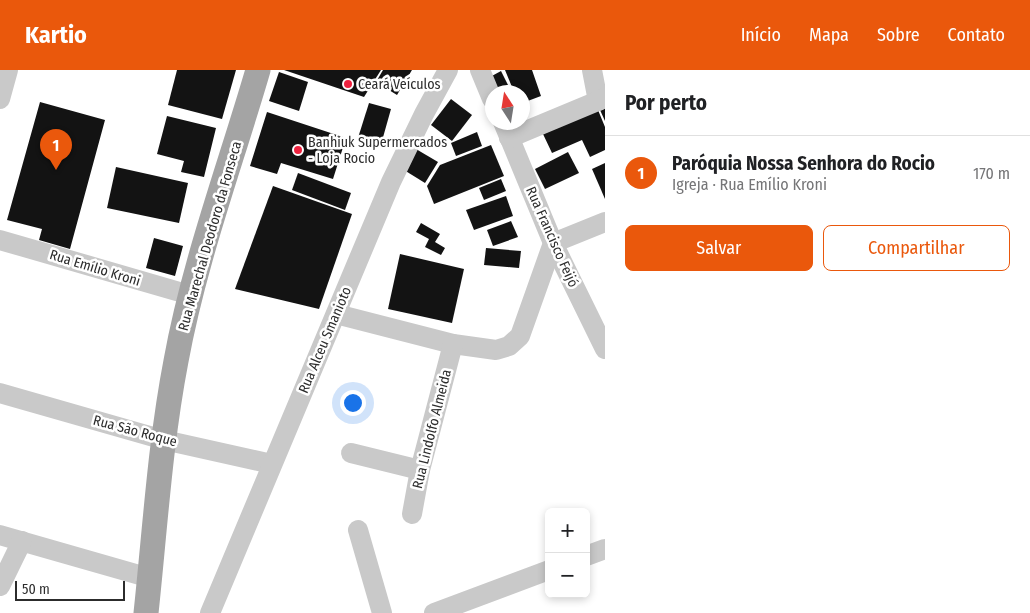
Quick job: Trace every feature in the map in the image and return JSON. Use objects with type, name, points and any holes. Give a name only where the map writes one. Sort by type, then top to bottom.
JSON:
[{"type":"main road","name":"Rua Marechal Deodoro da Fonseca","points":[[146,613],[164,440],[176,362],[190,296],[258,70]]},
{"type":"street","points":[[0,99],[8,70]]},
{"type":"street","name":"Rua Alceu Smanioto","points":[[210,613],[391,182],[448,70]]},
{"type":"street","points":[[480,70],[486,85]]},
{"type":"street","points":[[530,122],[602,100],[592,70]]},
{"type":"street","name":"Rua Francisco Feijó","points":[[506,130],[553,243],[605,350]]},
{"type":"street","points":[[336,314],[453,344],[496,350],[510,346],[520,336],[553,243],[605,222]]},
{"type":"street","name":"Rua Emílio Kroni","points":[[0,240],[190,296]]},
{"type":"street","name":"Rua Lindolfo Almeida","points":[[412,514],[420,470],[453,344]]},
{"type":"street","name":"Rua São Roque","points":[[0,393],[164,440],[272,464]]},
{"type":"street","points":[[351,453],[420,470]]},
{"type":"street","points":[[358,530],[382,613]]},
{"type":"street","points":[[0,535],[150,578]]},
{"type":"street","points":[[0,586],[22,541]]},
{"type":"street","points":[[590,555],[605,549]]},
{"type":"street","points":[[434,613],[545,571]]},
{"type":"building","points":[[177,70],[236,70],[222,119],[168,105]]},
{"type":"building","name":"Ceará Veículos","points":[[284,70],[381,70],[364,97]]},
{"type":"building","points":[[383,70],[412,70],[397,95],[376,82]]},
{"type":"building","points":[[505,70],[532,70],[541,96],[530,100],[530,85],[511,85]]},
{"type":"building","points":[[501,71],[508,85],[494,85],[490,77]]},
{"type":"building","points":[[279,72],[308,82],[299,111],[269,101]]},
{"type":"building","points":[[451,99],[472,115],[452,141],[431,125]]},
{"type":"building","points":[[40,102],[105,120],[70,249],[39,240],[42,229],[7,220]]},
{"type":"building","points":[[369,103],[391,109],[380,148],[357,141]]},
{"type":"building","points":[[605,108],[605,121],[600,110]]},
{"type":"building","points":[[598,110],[605,127],[605,150],[590,157],[582,140],[552,153],[543,134]]},
{"type":"building","name":"Banhiuk Supermercados - Loja Rocio","points":[[267,112],[346,138],[333,179],[281,163],[277,174],[250,166]]},
{"type":"building","points":[[167,116],[216,128],[204,177],[181,172],[184,161],[157,154]]},
{"type":"building","points":[[477,132],[482,146],[456,156],[451,143]]},
{"type":"building","points":[[491,145],[504,176],[434,204],[427,186],[440,165]]},
{"type":"building","points":[[416,149],[438,162],[425,183],[404,170]]},
{"type":"building","points":[[568,152],[579,173],[545,189],[535,169]]},
{"type":"building","points":[[605,163],[605,199],[592,169]]},
{"type":"building","points":[[116,167],[188,183],[179,223],[107,208]]},
{"type":"building","points":[[298,173],[351,193],[345,210],[292,190]]},
{"type":"building","points":[[501,179],[506,191],[484,200],[479,188]]},
{"type":"building","points":[[273,186],[352,214],[319,309],[235,289]]},
{"type":"building","points":[[506,196],[513,216],[474,230],[466,210]]},
{"type":"building","points":[[511,221],[518,237],[493,246],[487,230]]},
{"type":"building","points":[[421,223],[440,234],[435,242],[445,248],[441,255],[425,247],[429,239],[416,232]]},
{"type":"building","points":[[154,238],[183,246],[175,276],[146,268]]},
{"type":"building","points":[[486,248],[521,251],[519,268],[484,265]]},
{"type":"building","points":[[400,254],[464,269],[452,323],[388,309]]},
{"type":"place","name":"Ceará Veículos","points":[[348,84]]},
{"type":"place","name":"Banhiuk Supermercados - Loja Rocio","points":[[298,150]]},
{"type":"place","name":"Paróquia Nossa Senhora do Rocio","points":[[56,170]]}]
